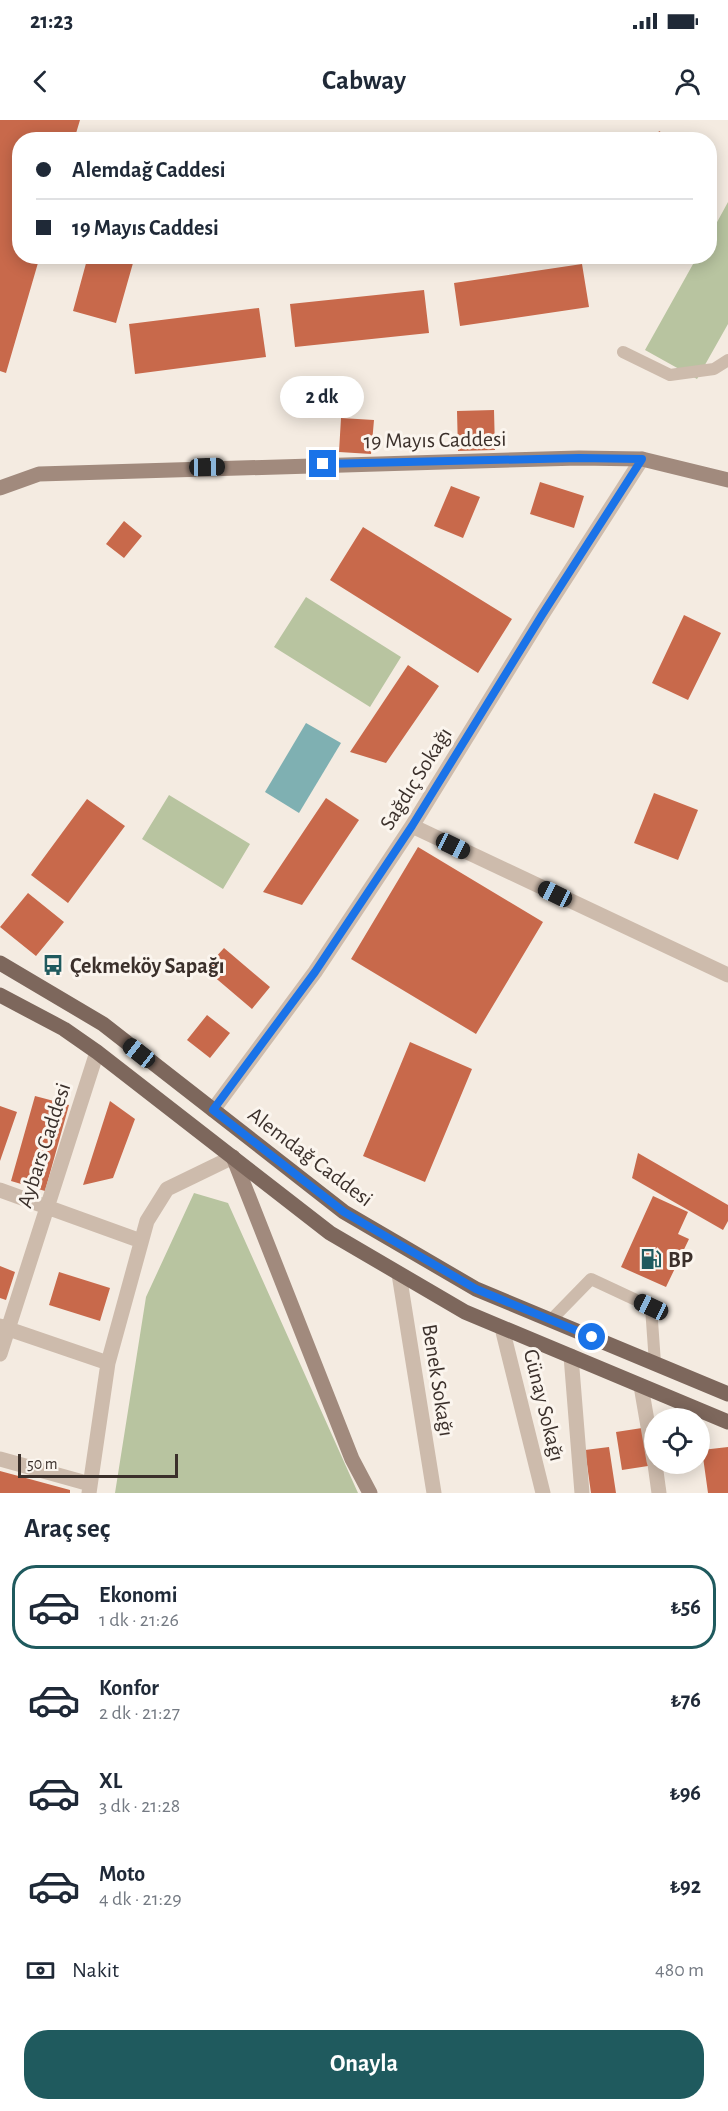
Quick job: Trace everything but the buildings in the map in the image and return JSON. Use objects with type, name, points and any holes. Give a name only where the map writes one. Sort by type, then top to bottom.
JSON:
[{"type":"main road","name":"Alemdağ Caddesi","points":[[0,963],[103,1024],[344,1212],[476,1289],[728,1394]]},
{"type":"main road","points":[[0,995],[64,1029],[97,1052],[330,1233],[399,1274],[465,1312],[728,1422]]},
{"type":"main road","points":[[641,1386],[655,1364]]},
{"type":"street","name":"19 Mayıs Caddesi","points":[[0,488],[39,474],[579,458],[642,459],[728,480]]},
{"type":"street","name":"Sağdıç Sokağı","points":[[213,1110],[315,972],[412,826],[542,615],[642,459]]},
{"type":"street","points":[[412,826],[728,975]]},
{"type":"street","name":"Aybars Caddesi","points":[[0,1354],[4,1327],[47,1206],[97,1052]]},
{"type":"street","points":[[0,1459],[89,1488],[108,1362],[147,1221],[166,1189],[232,1157],[352,1459],[370,1493]]},
{"type":"street","points":[[0,1190],[141,1241]]},
{"type":"street","name":"Benek Sokağı","points":[[399,1274],[434,1493]]},
{"type":"street","points":[[4,1327],[108,1362]]},
{"type":"street","name":"Günay Sokağı","points":[[502,1328],[543,1493]]},
{"type":"street","name":"Günay Sokağı","points":[[571,1356],[582,1493]]},
{"type":"street","points":[[641,1386],[645,1408]]},
{"type":"street","points":[[656,1474],[659,1493]]},
{"type":"lane","points":[[623,352],[670,375],[714,369],[728,360]]},
{"type":"lane","points":[[551,1320],[591,1280],[651,1307],[655,1364]]},
{"type":"green space","points":[[728,202],[728,324],[697,379],[645,350],[693,264],[717,264],[717,222]]},
{"type":"green space","points":[[306,597],[401,657],[370,707],[274,647]]},
{"type":"green space","points":[[169,795],[250,844],[223,889],[142,839]]},
{"type":"green space","points":[[194,1193],[228,1203],[358,1493],[115,1493],[146,1297]]},
{"type":"water","points":[[306,723],[341,743],[299,813],[265,792]]},
{"type":"place","name":"Çekmeköy Sapağı","points":[[53,965]]},
{"type":"place","name":"BP","points":[[651,1259]]},
{"type":"route","points":[[323,464],[579,458],[642,459],[542,615],[412,826],[315,972],[213,1110],[344,1212],[476,1289],[592,1337]]}]
